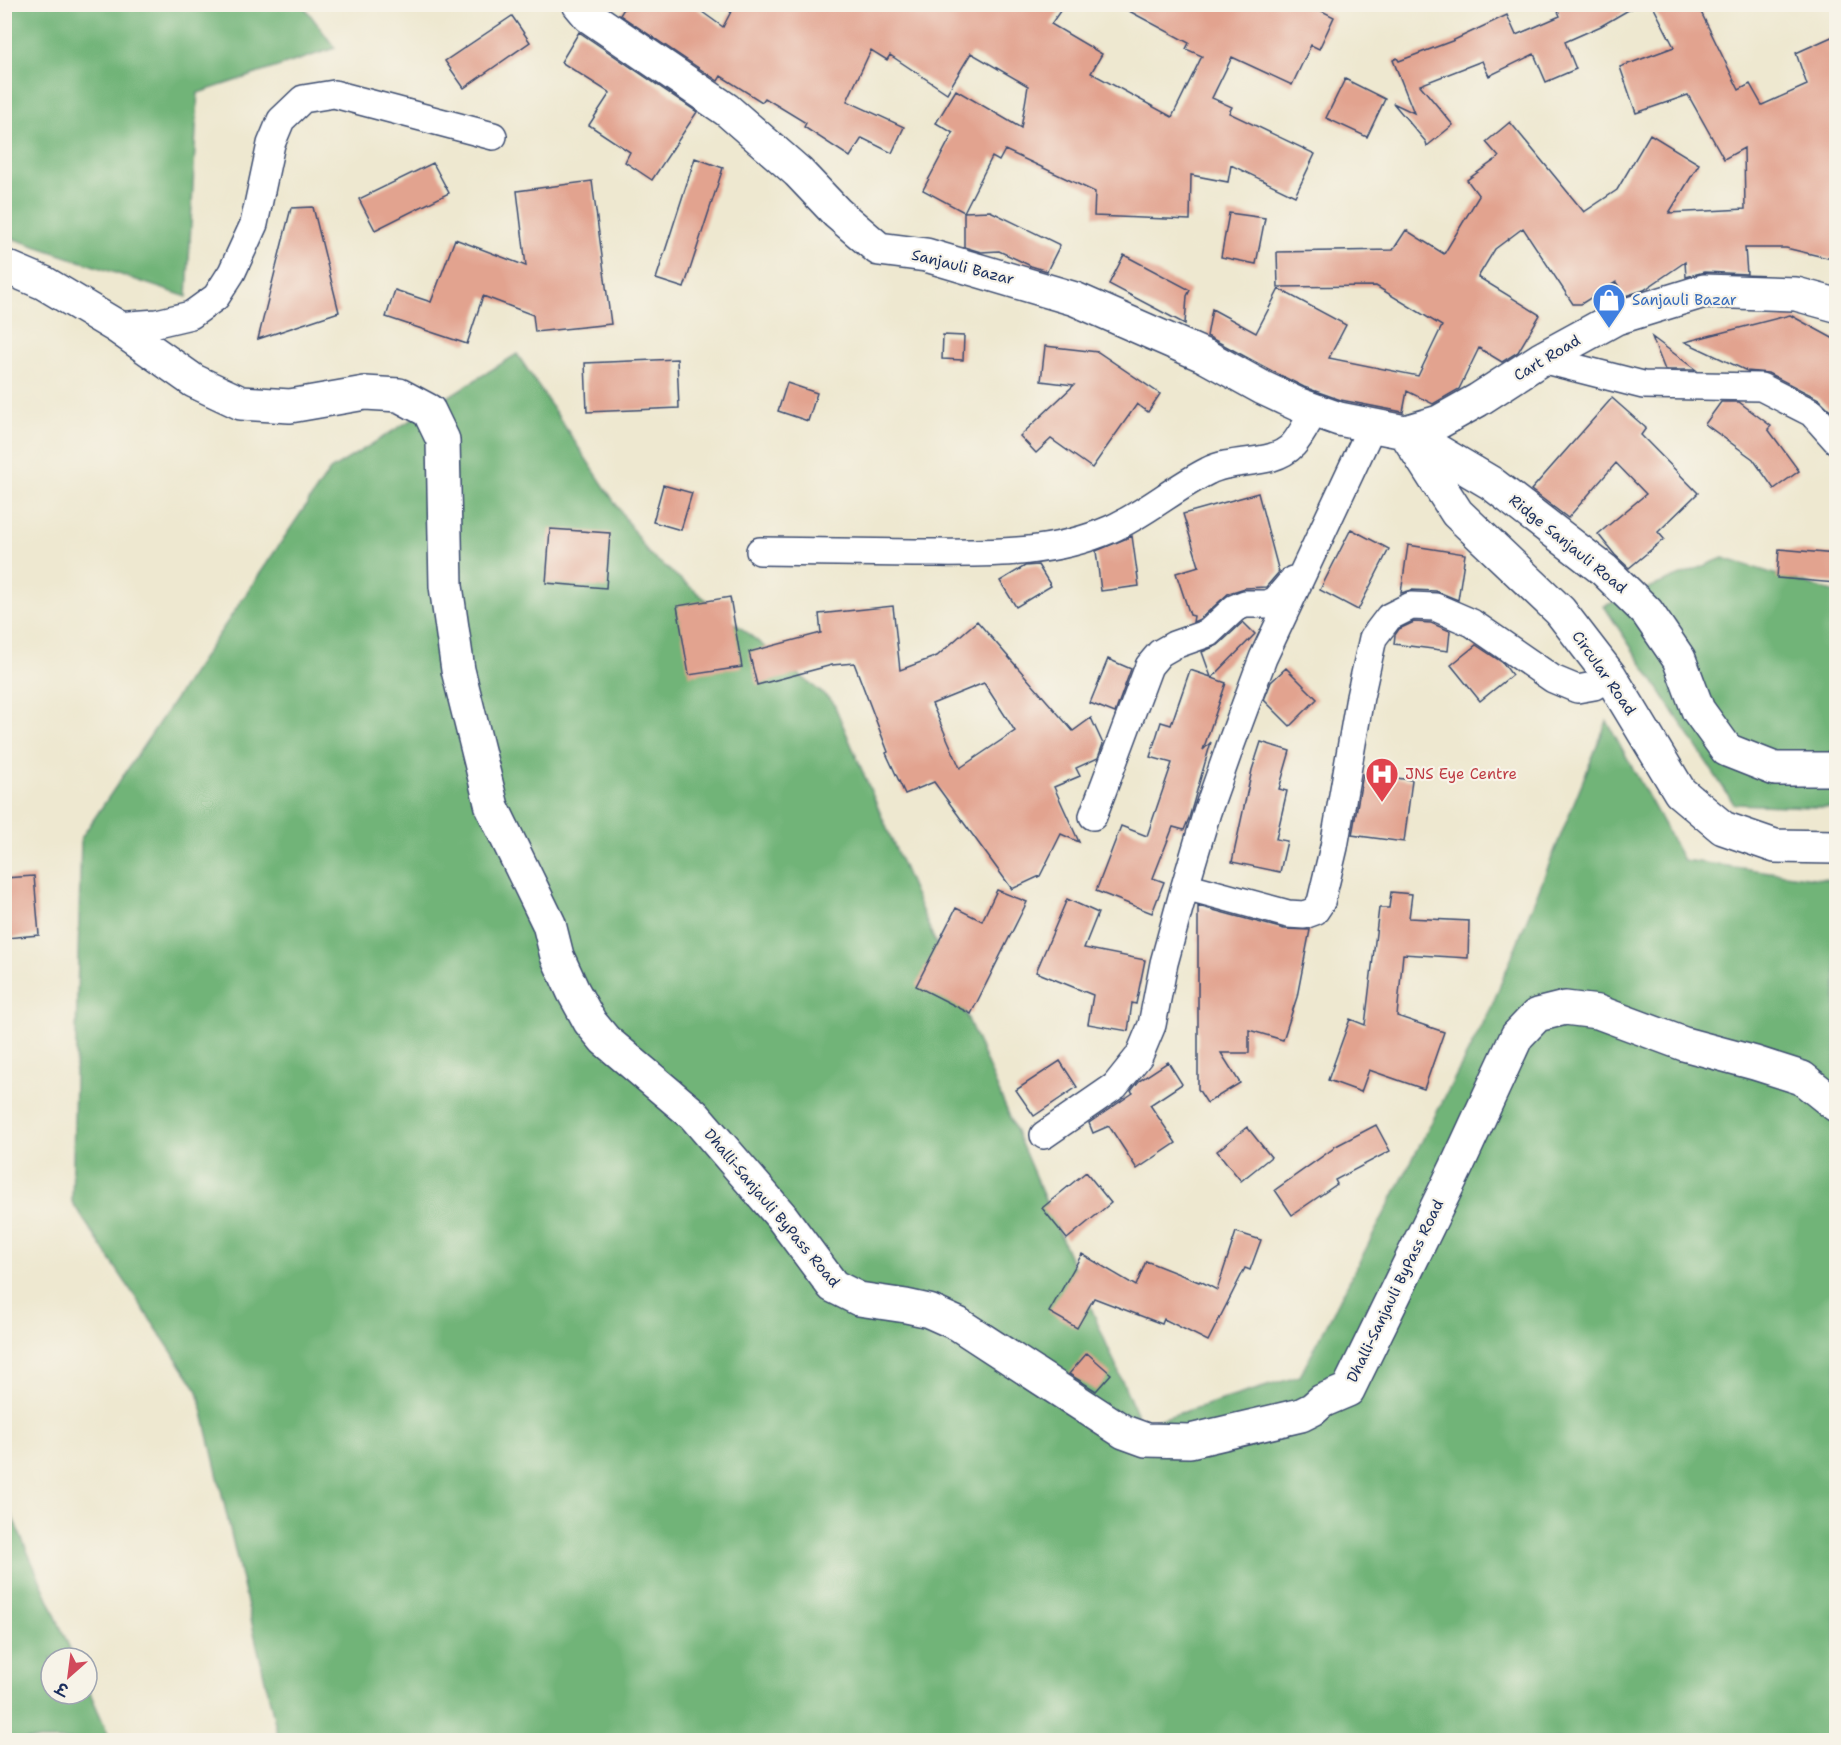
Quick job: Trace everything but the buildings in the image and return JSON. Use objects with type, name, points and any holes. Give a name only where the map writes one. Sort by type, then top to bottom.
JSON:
[{"type":"main road","name":"Sanjauli Bazar","points":[[579,4],[589,16],[727,110],[798,171],[837,213],[879,249],[926,255],[1075,299],[1205,356],[1263,388],[1315,410],[1339,419],[1405,432]]},
{"type":"main road","name":"Dhalli-Sanjauli ByPass Road","points":[[4,266],[44,283],[116,326],[194,381],[241,404],[290,406],[365,393],[399,395],[429,411],[444,440],[446,586],[458,670],[492,807],[549,924],[557,956],[590,1022],[605,1040],[694,1115],[781,1216],[833,1286],[859,1299],[929,1311],[958,1324],[1124,1432],[1146,1440],[1190,1441],[1301,1415],[1322,1401],[1348,1390],[1456,1168],[1517,1036],[1537,1015],[1565,1008],[1598,1012],[1684,1044],[1802,1078],[1836,1104]]},
{"type":"main road","name":"Cart Road","points":[[1405,432],[1439,422],[1541,359],[1616,318],[1704,291],[1796,294],[1836,305]]},
{"type":"main road","name":"Circular Road","points":[[1405,432],[1457,513],[1560,611],[1610,676],[1680,792],[1723,828],[1775,846],[1836,847]]},
{"type":"main road","name":"Ridge Sanjauli Road","points":[[1405,432],[1491,483],[1604,570],[1647,612],[1679,659],[1698,710],[1726,750],[1775,770],[1836,769]]},
{"type":"street","points":[[116,326],[157,323],[191,315],[216,297],[232,272],[254,224],[271,144],[281,120],[303,99],[334,94],[493,136]]},
{"type":"street","points":[[1541,359],[1643,385],[1761,387],[1812,413],[1836,440]]},
{"type":"street","points":[[760,551],[1027,552],[1067,544],[1109,530],[1141,514],[1209,470],[1282,454],[1293,444],[1315,410]]},
{"type":"street","points":[[1044,1136],[1115,1086],[1139,1056],[1152,1025],[1164,963],[1185,886],[1211,802],[1259,668],[1372,426]]},
{"type":"street","points":[[1093,816],[1149,666],[1160,653],[1173,645],[1209,633],[1235,608],[1245,604],[1267,604],[1276,600],[1309,560]]},
{"type":"street","points":[[1185,886],[1288,914],[1304,915],[1315,911],[1321,902],[1334,847],[1360,696],[1373,638],[1389,617],[1411,606],[1435,607],[1472,623],[1553,679],[1577,689],[1594,686],[1610,676]]},
{"type":"green space","points":[[5,4],[303,5],[335,48],[198,93],[187,297],[5,236]]},
{"type":"green space","points":[[517,354],[648,553],[833,702],[1141,1425],[1300,1376],[1491,1008],[1607,721],[1683,860],[1836,881],[1836,1740],[279,1740],[198,1391],[72,1202],[81,838],[330,470]]},
{"type":"green space","points":[[1723,558],[1836,593],[1836,808],[1734,804],[1604,606]]},
{"type":"green space","points":[[5,1500],[69,1646],[39,1646],[39,1706],[96,1706],[111,1740],[5,1740]]},
{"type":"place","name":"Sanjauli Bazar","points":[[1609,329]]},
{"type":"place","name":"JNS Eye Centre","points":[[1382,803]]}]
